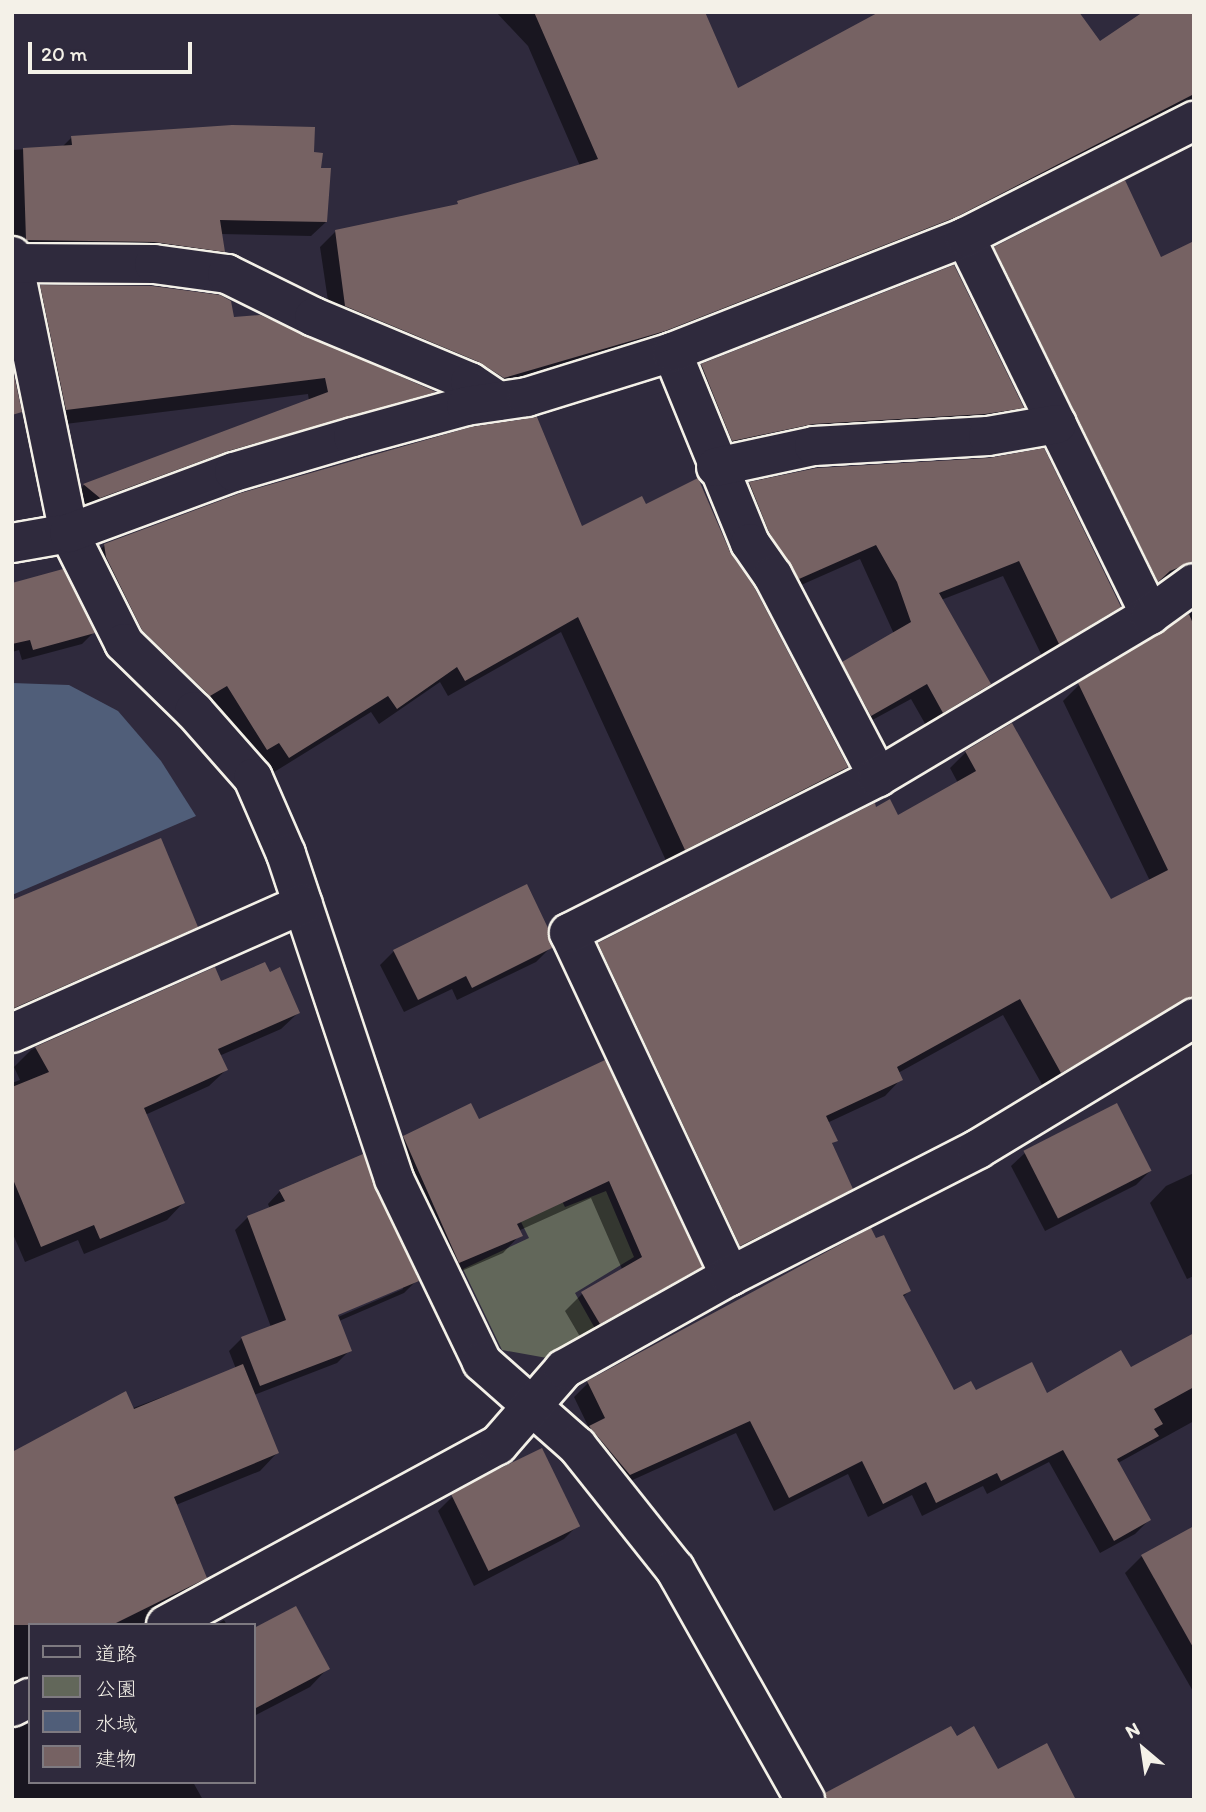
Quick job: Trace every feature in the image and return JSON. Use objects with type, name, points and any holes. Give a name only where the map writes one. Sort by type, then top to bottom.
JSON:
[{"type":"street","points":[[12,543],[69,533],[234,472],[498,401],[527,397],[672,352],[965,237],[1194,121]]},
{"type":"street","points":[[965,237],[1150,615]]},
{"type":"street","points":[[498,401],[470,382],[314,317],[227,274],[154,264],[13,261],[69,533],[124,643],[194,711],[253,778],[303,904],[394,1179],[482,1362],[531,1402],[577,1446],[675,1569],[805,1800]]},
{"type":"street","points":[[672,352],[716,467],[750,543],[773,576],[878,777]]},
{"type":"street","points":[[716,467],[814,446],[988,436],[1057,424]]},
{"type":"street","points":[[730,1276],[569,933],[878,777],[1150,615],[1194,583]]},
{"type":"street","points":[[12,1033],[303,904]]},
{"type":"street","points":[[170,1623],[498,1445],[531,1402],[564,1369],[730,1276],[978,1149],[1194,1018]]},
{"type":"street","points":[[12,1707],[28,1699]]},
{"type":"green space","points":[[606,1191],[634,1257],[575,1293],[597,1332],[547,1358],[502,1350],[463,1269],[529,1238],[517,1214],[558,1193],[565,1207]]},
{"type":"water","points":[[12,683],[69,685],[118,711],[161,761],[196,816],[12,895]]},
{"type":"building","points":[[534,12],[705,12],[738,88],[879,12],[1079,12],[1100,41],[1143,12],[1194,12],[1194,94],[956,217],[665,331],[504,378],[479,362],[345,306],[335,230],[458,204],[457,201],[598,159]]},
{"type":"building","points":[[232,125],[315,127],[314,152],[323,153],[321,168],[331,168],[327,222],[220,220],[225,252],[154,242],[26,240],[23,148],[72,145],[71,136]]},
{"type":"building","points":[[1125,180],[1161,257],[1194,241],[1194,561],[1170,571],[1158,582],[994,247]]},
{"type":"building","points":[[954,265],[1024,408],[985,414],[813,424],[732,441],[701,364]]},
{"type":"building","points":[[40,285],[152,286],[220,295],[231,301],[234,317],[260,315],[436,392],[228,451],[100,498],[83,484],[328,392],[325,378],[66,410]]},
{"type":"building","points":[[12,366],[22,412],[12,415]]},
{"type":"building","points":[[537,417],[582,526],[642,496],[646,504],[698,478],[730,552],[754,587],[848,767],[685,850],[578,617],[465,681],[457,667],[397,709],[388,696],[289,758],[279,743],[267,750],[227,686],[210,696],[142,630],[106,557],[104,544],[241,493],[471,427]]},
{"type":"building","points":[[1044,448],[1121,607],[1059,644],[1019,561],[939,593],[991,684],[943,713],[927,684],[871,716],[842,662],[911,622],[897,582],[876,545],[799,579],[769,532],[749,482],[817,468],[989,458]]},
{"type":"building","points":[[63,569],[95,633],[33,650],[30,640],[12,644],[12,583]]},
{"type":"building","points":[[1189,614],[1194,626],[1194,996],[1061,1073],[1020,999],[897,1067],[903,1080],[826,1116],[838,1141],[832,1143],[853,1189],[740,1246],[598,943],[875,803],[876,807],[890,799],[898,815],[976,771],[965,751],[1012,723],[1111,899],[1168,870],[1078,683]]},
{"type":"building","points":[[161,838],[198,927],[14,1008],[12,900]]},
{"type":"building","points":[[527,884],[548,928],[552,948],[472,988],[466,976],[418,1000],[393,950]]},
{"type":"building","points":[[265,962],[270,972],[280,967],[300,1013],[218,1049],[228,1070],[144,1108],[185,1203],[100,1239],[94,1225],[41,1247],[12,1177],[12,1087],[49,1072],[35,1047],[215,967],[221,981]]},
{"type":"building","points":[[605,1060],[702,1267],[600,1324],[581,1292],[642,1257],[609,1181],[517,1224],[523,1236],[459,1263],[403,1136],[471,1103],[479,1119]]},
{"type":"building","points":[[1117,1103],[1152,1171],[1058,1218],[1023,1151]]},
{"type":"building","points":[[363,1154],[419,1281],[338,1315],[352,1351],[260,1386],[241,1337],[286,1320],[247,1216],[285,1201],[279,1190]]},
{"type":"building","points":[[871,1228],[876,1238],[884,1235],[911,1291],[903,1295],[954,1390],[971,1381],[976,1390],[1032,1362],[1047,1393],[1121,1350],[1131,1367],[1194,1333],[1194,1387],[1154,1409],[1163,1424],[1154,1429],[1159,1436],[1117,1459],[1151,1520],[1114,1541],[1063,1450],[1001,1481],[997,1473],[936,1503],[926,1482],[883,1504],[862,1461],[789,1498],[750,1421],[630,1475],[589,1426],[605,1418],[587,1381]]},
{"type":"building","points":[[243,1364],[279,1453],[174,1497],[207,1578],[116,1623],[12,1625],[12,1452],[126,1391],[134,1409]]},
{"type":"building","points":[[542,1448],[580,1526],[488,1571],[450,1493]]},
{"type":"building","points":[[1194,1526],[1194,1649],[1141,1555]]},
{"type":"building","points":[[296,1606],[330,1669],[256,1708],[256,1627]]},
{"type":"building","points":[[951,1726],[957,1736],[974,1726],[998,1769],[1047,1743],[1076,1800],[827,1800],[825,1793]]}]
